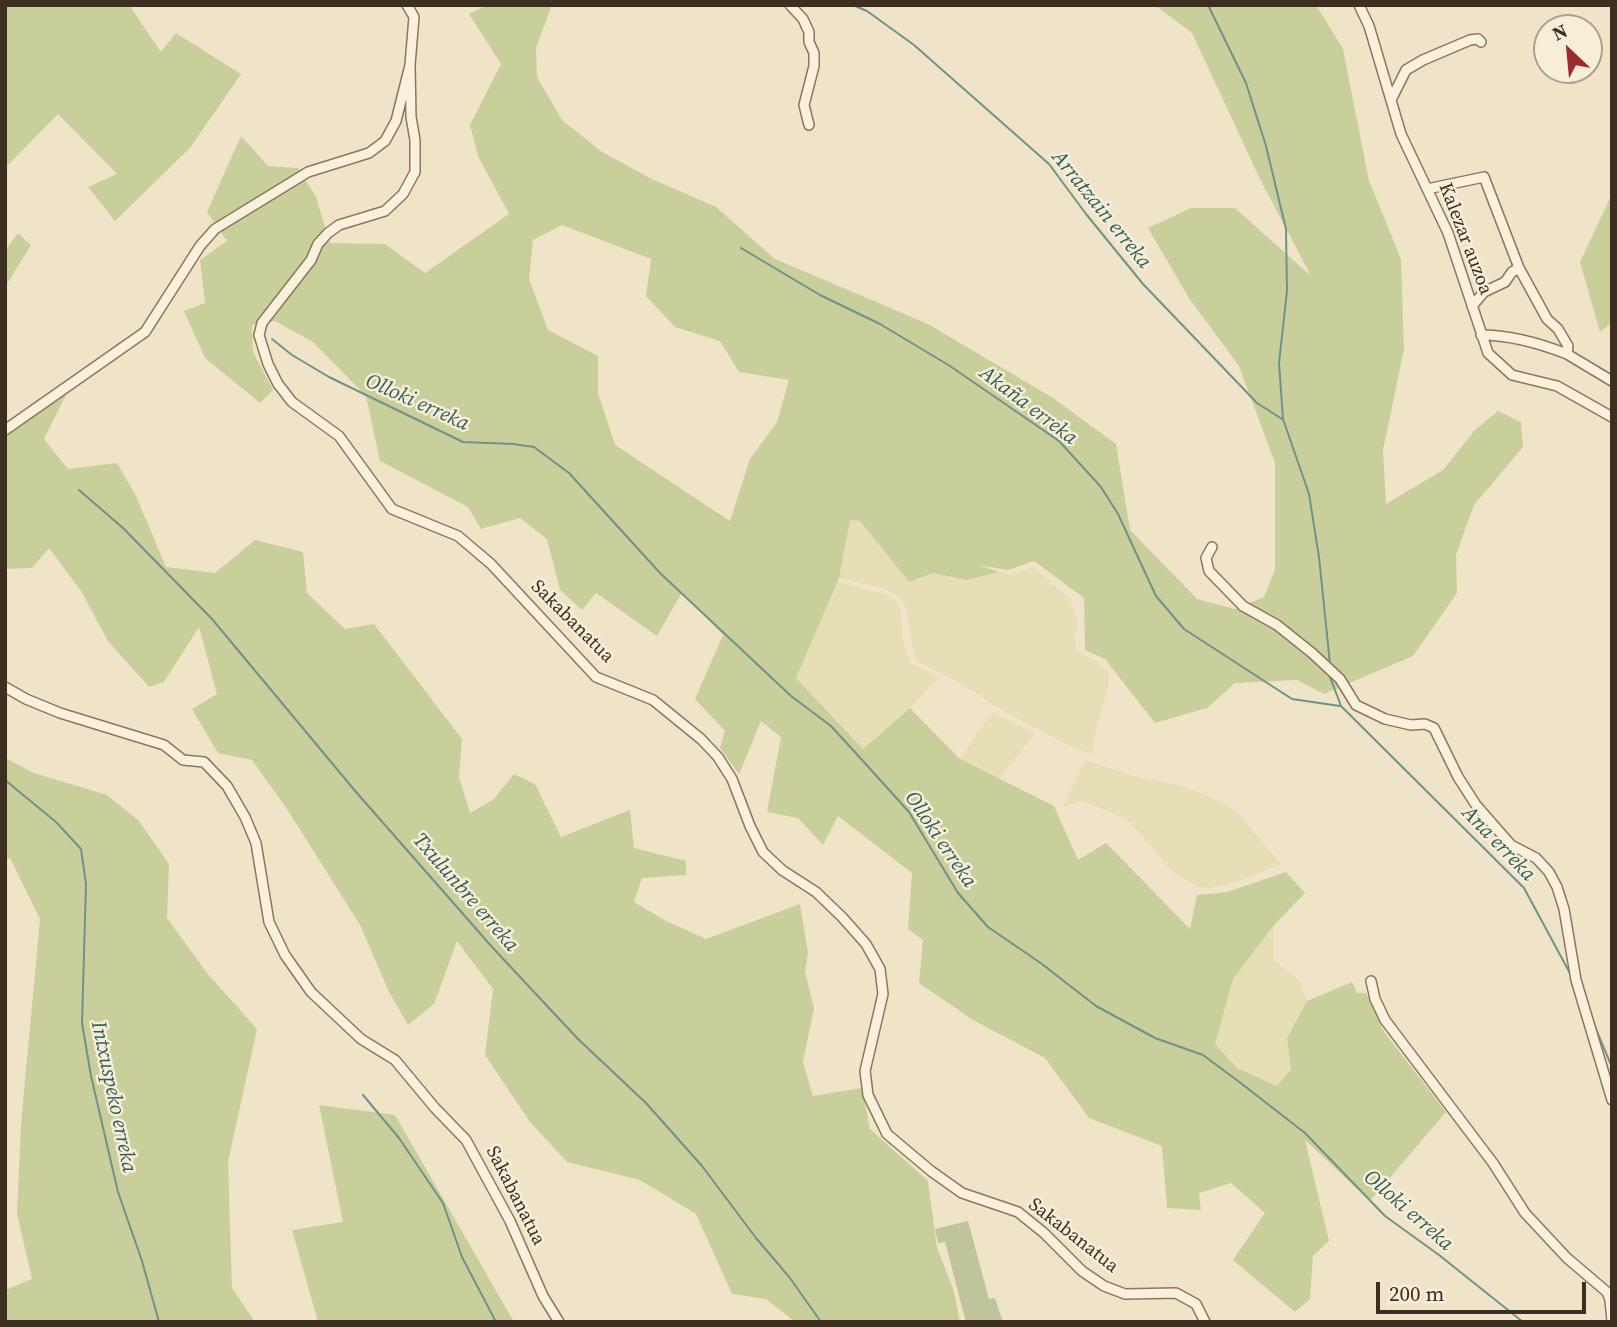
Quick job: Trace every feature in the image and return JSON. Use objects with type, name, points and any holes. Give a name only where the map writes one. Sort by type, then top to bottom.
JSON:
[{"type":"street","name":"Sakabanatua","points":[[407,5],[414,18],[411,117],[415,140],[415,172],[403,194],[385,211],[339,225],[328,233],[318,244],[311,260],[262,323],[259,335],[278,384],[292,402],[339,436],[392,509],[458,536],[491,564],[596,677],[653,699],[701,739],[718,757],[732,779],[763,852],[782,870],[816,892],[842,917],[866,944],[880,969],[883,994],[865,1071],[868,1095],[887,1134],[962,1193],[1018,1212],[1044,1233],[1082,1271],[1104,1286],[1125,1294],[1176,1293],[1196,1304],[1205,1322]]},
{"type":"street","points":[[790,5],[803,19],[814,53],[814,66],[804,105],[809,125]]},
{"type":"street","name":"Kalezar auzoa","points":[[1359,5],[1369,26],[1401,134],[1448,233],[1481,335],[1493,359],[1512,375],[1557,386],[1612,417]]},
{"type":"street","points":[[1391,100],[1406,70],[1461,43],[1478,39],[1481,41]]},
{"type":"street","name":"Sakabanatua","points":[[5,430],[145,332],[200,246],[215,229],[308,172],[369,153],[385,141],[396,121],[411,65]]},
{"type":"street","points":[[1427,189],[1484,177],[1519,268],[1547,319],[1558,329],[1568,346],[1567,355]]},
{"type":"street","points":[[1472,306],[1484,292],[1505,282],[1512,272],[1519,268]]},
{"type":"street","points":[[1481,335],[1501,335],[1527,341],[1567,355],[1612,381]]},
{"type":"street","points":[[1212,547],[1206,558],[1209,572],[1243,606],[1277,625],[1326,665],[1356,705],[1385,719],[1411,726],[1425,724],[1434,728],[1458,777],[1497,832],[1511,845],[1536,858],[1549,872],[1564,909],[1576,980],[1612,1100]]},
{"type":"street","name":"Sakabanatua","points":[[5,687],[60,713],[164,745],[183,760],[204,762],[227,786],[256,843],[269,922],[285,955],[310,992],[360,1039],[395,1060],[466,1140],[510,1221],[543,1296],[559,1322]]},
{"type":"street","points":[[1371,981],[1375,999],[1385,1020],[1493,1163],[1524,1213],[1567,1258],[1607,1292],[1612,1321]]},
{"type":"shaded area","points":[[849,520],[860,521],[909,582],[933,573],[966,580],[1000,572],[1010,575],[1034,567],[1070,599],[1078,623],[1076,651],[1098,662],[1108,672],[1109,686],[1097,724],[1092,755],[996,707],[965,686],[915,660],[907,611],[900,597],[888,590],[839,578]]},
{"type":"shaded area","points":[[837,582],[885,594],[895,600],[900,608],[903,641],[911,663],[939,678],[910,708],[863,749],[796,678]]},
{"type":"shaded area","points":[[992,712],[1035,734],[998,780],[960,759]]},
{"type":"shaded area","points":[[1085,760],[1202,793],[1235,810],[1281,864],[1237,882],[1209,888],[1198,887],[1173,872],[1127,819],[1082,801],[1063,807]]},
{"type":"shaded area","points":[[1274,925],[1274,960],[1300,981],[1307,1001],[1287,1038],[1291,1068],[1277,1086],[1237,1068],[1214,1043],[1233,979]]},
{"type":"green space","points":[[5,5],[129,5],[161,52],[176,33],[241,74],[190,148],[115,221],[88,187],[117,174],[58,114],[5,168]]},
{"type":"green space","points":[[487,5],[552,5],[536,48],[537,77],[562,120],[602,152],[652,179],[716,207],[775,259],[928,324],[1053,398],[1116,444],[1130,530],[1197,599],[1235,609],[1264,597],[1275,569],[1275,463],[1239,366],[1189,298],[1148,228],[1191,208],[1235,208],[1311,276],[1260,179],[1192,33],[1155,5],[1316,5],[1343,49],[1369,181],[1401,259],[1404,349],[1383,450],[1386,504],[1443,470],[1475,430],[1498,411],[1521,422],[1523,447],[1474,505],[1456,555],[1457,593],[1413,656],[1324,694],[1297,680],[1235,683],[1207,708],[1155,723],[1105,659],[1085,650],[1084,598],[1034,561],[1008,570],[978,565],[1000,572],[966,580],[933,573],[909,582],[860,521],[850,520],[839,578],[796,678],[863,749],[910,708],[960,759],[1054,806],[1078,860],[1106,843],[1190,929],[1197,895],[1227,892],[1286,872],[1305,893],[1274,925],[1233,979],[1215,1044],[1237,1068],[1277,1086],[1291,1069],[1287,1038],[1307,1001],[1352,982],[1357,993],[1366,993],[1384,1032],[1446,1112],[1370,1201],[1305,1140],[1329,1241],[1313,1256],[1310,1299],[1295,1312],[1233,1260],[1265,1213],[1231,1183],[1199,1193],[1201,1210],[1167,1208],[1162,1146],[1089,1118],[1045,1058],[973,1020],[919,983],[923,940],[908,929],[912,873],[838,816],[823,845],[798,818],[767,812],[781,737],[761,721],[739,774],[720,748],[725,731],[695,699],[723,635],[682,592],[657,636],[596,593],[582,610],[560,590],[547,539],[520,518],[481,529],[468,507],[380,461],[366,396],[313,342],[275,321],[252,325],[253,352],[273,390],[260,403],[205,358],[184,311],[205,303],[200,260],[227,241],[207,212],[241,136],[268,166],[298,168],[316,197],[330,243],[385,244],[425,273],[509,214],[478,156],[470,125],[501,64],[469,14]],"holes":[[[562,225],[651,259],[646,296],[675,327],[720,341],[739,372],[789,380],[777,422],[750,459],[730,521],[615,445],[598,393],[598,356],[548,330],[529,279],[533,240]]]},
{"type":"green space","points":[[1612,194],[1612,322],[1600,332],[1580,262]]},
{"type":"green space","points":[[18,233],[31,245],[5,287],[5,251]]},
{"type":"green space","points":[[67,393],[44,439],[68,469],[117,463],[136,496],[166,567],[215,573],[255,540],[303,552],[307,593],[345,629],[374,624],[462,739],[459,777],[470,813],[493,800],[514,774],[535,784],[561,837],[630,810],[634,848],[686,861],[686,875],[642,878],[634,902],[666,921],[706,939],[800,904],[808,953],[805,972],[814,1008],[803,1062],[813,1096],[862,1088],[870,1129],[928,1181],[937,1248],[954,1291],[960,1322],[795,1322],[766,1299],[732,1294],[696,1214],[640,1180],[567,1162],[530,1122],[485,1055],[493,989],[457,941],[434,1004],[408,1025],[389,992],[360,925],[287,809],[252,760],[218,753],[192,709],[217,694],[199,627],[164,682],[149,687],[108,641],[81,591],[49,548],[32,568],[5,569],[5,439],[10,432]]},
{"type":"green space","points":[[5,758],[34,773],[107,795],[139,821],[169,864],[167,918],[207,973],[257,1029],[228,1162],[232,1288],[255,1322],[5,1322],[5,1290],[32,1279],[17,1214],[21,1124],[40,919],[10,858],[5,859]]},
{"type":"green space","points":[[319,1105],[395,1115],[514,1322],[318,1322],[292,1230],[343,1222]]},
{"type":"green space","points":[[968,1221],[989,1299],[995,1298],[1003,1322],[966,1322],[945,1242],[938,1243],[935,1229]]},
{"type":"waterway","name":"Arratzain erreka","points":[[853,5],[867,11],[914,45],[1049,164],[1143,284],[1257,403],[1282,419]]},
{"type":"waterway","name":"Arratzain erreka","points":[[1208,5],[1246,83],[1266,146],[1286,229],[1287,291],[1279,363],[1283,419],[1309,494],[1319,557],[1330,664]]},
{"type":"waterway","name":"Akaña erreka","points":[[741,248],[820,295],[880,324],[950,366],[1059,441],[1101,487],[1118,514],[1156,596],[1184,629],[1292,699],[1340,706]]},
{"type":"waterway","name":"Olloki erreka","points":[[272,339],[292,355],[329,377],[463,442],[534,447],[569,473],[660,573],[791,696],[831,726],[909,812],[958,893],[988,927],[1096,1006],[1155,1038],[1203,1055],[1305,1133],[1385,1216],[1523,1322]]},
{"type":"waterway","name":"Txulunbre erreka","points":[[79,490],[123,528],[212,619],[356,792],[492,947],[578,1039],[646,1103],[702,1166],[821,1322]]},
{"type":"waterway","name":"Ana erreka","points":[[1330,677],[1341,706],[1524,888],[1572,977]]},
{"type":"waterway","name":"Intxuspeko erreka","points":[[5,780],[56,822],[81,849],[86,884],[82,1023],[91,1076],[118,1192],[142,1261],[159,1322]]},
{"type":"waterway","name":"Ana erreka","points":[[1592,1020],[1612,1067]]},
{"type":"waterway","points":[[363,1095],[399,1138],[443,1203],[462,1257],[496,1322]]}]
